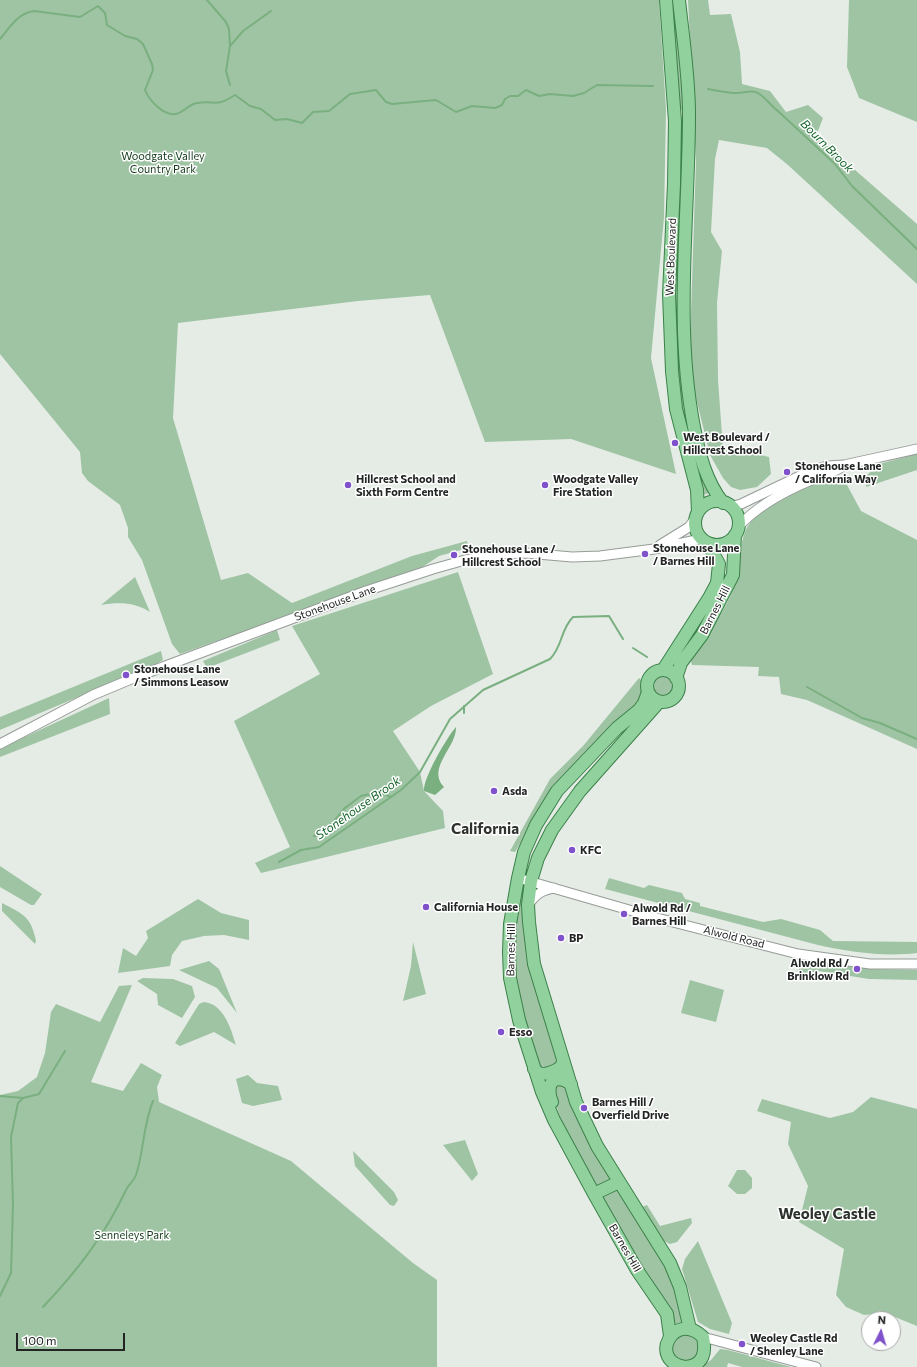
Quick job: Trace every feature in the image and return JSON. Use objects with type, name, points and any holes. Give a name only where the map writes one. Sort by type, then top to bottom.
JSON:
[{"type":"main road","name":"West Boulevard","points":[[666,0],[675,121],[670,294],[672,371],[676,409],[697,490],[697,516]]},
{"type":"main road","name":"West Boulevard","points":[[680,0],[689,112],[683,294],[685,368],[698,446],[710,482],[727,505]]},
{"type":"main road","points":[[709,503],[727,505],[737,516],[736,531],[723,544],[705,541],[696,530],[697,516],[709,503]]},
{"type":"main road","name":"Barnes Hill","points":[[676,678],[681,663],[702,635],[733,575],[736,531]]},
{"type":"main road","name":"Barnes Hill","points":[[663,670],[717,583],[719,564],[705,541]]},
{"type":"main road","points":[[663,670],[669,672],[676,678],[679,685],[677,694],[669,701],[659,702],[654,700],[648,692],[647,687],[650,678],[656,672],[663,670]]},
{"type":"main road","name":"Barnes Hill","points":[[648,692],[644,703],[639,710],[617,728],[557,791],[536,825],[524,852],[518,878],[510,924],[508,952],[510,978],[519,1020],[534,1069],[554,1120],[637,1270],[667,1314],[670,1336]]},
{"type":"main road","name":"Barnes Hill","points":[[659,702],[580,791],[552,830],[538,858],[531,881],[528,905],[530,943],[534,964],[576,1102],[596,1146],[670,1263],[680,1287],[690,1329]]},
{"type":"main road","points":[[534,1069],[540,1074],[557,1071],[562,1066],[563,1060]]},
{"type":"main road","points":[[554,1120],[557,1113],[548,1093],[549,1086],[553,1081],[559,1080],[570,1084]]},
{"type":"main road","points":[[594,1194],[619,1182]]},
{"type":"main road","points":[[690,1329],[702,1337],[700,1362],[692,1366],[682,1367],[672,1362],[666,1351],[666,1344],[670,1336],[676,1331],[690,1329]]},
{"type":"street","points":[[727,505],[741,504],[808,472],[827,466],[844,465],[917,449]]},
{"type":"street","points":[[736,531],[747,517],[766,502],[809,481],[832,474],[844,465]]},
{"type":"street","name":"Stonehouse Lane","points":[[654,549],[689,528],[697,516]]},
{"type":"street","name":"Stonehouse Lane","points":[[0,744],[31,726],[93,695],[136,677],[399,579],[459,562],[502,554],[526,553],[572,557],[600,556],[705,541]]},
{"type":"street","name":"Stonehouse Lane","points":[[0,736],[31,726]]},
{"type":"street","name":"Alwold Road","points":[[518,878],[657,918],[798,954],[870,964],[917,964]]},
{"type":"street","points":[[528,905],[536,895],[544,890],[555,888]]},
{"type":"street","points":[[702,1337],[816,1367]]},
{"type":"street","points":[[700,1362],[714,1347],[726,1344]]},
{"type":"green space","name":"Woodgate Valley Country Park","points":[[0,0],[659,0],[666,109],[664,217],[651,358],[676,474],[571,439],[485,442],[430,295],[358,301],[178,323],[173,418],[221,580],[248,573],[292,603],[412,556],[467,541],[468,548],[439,556],[418,570],[180,654],[172,644],[142,560],[128,537],[128,528],[120,505],[88,481],[82,473],[80,452],[0,354]]},
{"type":"green space","points":[[671,0],[676,0],[682,80],[683,110],[677,111]]},
{"type":"green space","points":[[688,0],[708,0],[710,15],[731,14],[740,52],[742,84],[770,91],[786,112],[808,105],[823,118],[816,136],[917,224],[917,284],[788,165],[767,148],[719,140],[715,159],[711,232],[722,251],[717,303],[718,380],[723,449],[749,452],[769,457],[771,474],[757,487],[740,490],[731,487],[723,478],[710,455],[695,394],[690,343],[696,161]]},
{"type":"green space","points":[[849,0],[917,0],[917,122],[859,98],[847,67]]},
{"type":"green space","points":[[679,124],[683,124],[683,200],[679,326],[701,472],[709,493],[703,495],[682,414],[673,328]]},
{"type":"green space","points":[[917,454],[917,470],[866,487],[867,475],[879,464]]},
{"type":"green space","points":[[828,477],[847,485],[861,511],[917,540],[917,749],[807,700],[781,694],[779,677],[758,676],[759,667],[692,665],[690,658],[716,622],[732,592],[738,575],[744,536],[750,523],[767,507],[776,501]]},
{"type":"green space","points":[[458,572],[493,674],[431,706],[393,731],[420,772],[424,791],[443,811],[445,828],[261,873],[255,863],[290,847],[234,721],[320,674],[292,626]]},
{"type":"green space","points":[[135,577],[150,612],[138,606],[126,604],[114,603],[101,605]]},
{"type":"green space","points":[[277,630],[280,640],[207,668],[203,661]]},
{"type":"green space","points":[[161,651],[163,660],[156,664],[0,730],[0,717]]},
{"type":"green space","points":[[663,674],[671,677],[674,685],[671,693],[663,696],[655,693],[652,685],[655,677]]},
{"type":"green space","points":[[639,678],[643,682],[641,697],[630,711],[585,752],[558,781],[515,852],[510,851],[550,779],[583,746]]},
{"type":"green space","points":[[109,698],[110,714],[0,757],[0,749],[5,746]]},
{"type":"green space","points":[[0,866],[42,894],[34,905],[31,905],[0,887]]},
{"type":"green space","points":[[609,878],[644,888],[649,885],[682,893],[685,899],[700,903],[700,906],[763,922],[781,919],[820,930],[833,941],[917,942],[917,953],[867,953],[818,945],[605,889]]},
{"type":"green space","points":[[524,890],[559,1061],[550,1067],[539,1065],[525,1021],[516,978],[515,935],[518,913]]},
{"type":"green space","points":[[198,899],[221,913],[249,920],[249,940],[224,935],[204,936],[182,941],[172,955],[170,966],[118,973],[123,948],[136,956],[148,938],[146,931]]},
{"type":"green space","points":[[2,903],[21,913],[29,921],[34,933],[36,941],[35,944],[2,911]]},
{"type":"green space","points":[[413,942],[426,994],[403,1001],[411,966]]},
{"type":"green space","points":[[209,961],[219,969],[237,1013],[217,988],[179,970]]},
{"type":"green space","points":[[813,962],[874,969],[917,970],[917,980],[869,979],[818,971],[797,976],[801,963]]},
{"type":"green space","points":[[143,978],[173,979],[192,986],[195,997],[182,1018],[158,1005],[157,994],[137,981]]},
{"type":"green space","points":[[690,980],[724,990],[716,1022],[681,1013]]},
{"type":"green space","name":"Senneleys Park","points":[[132,985],[91,1082],[123,1091],[141,1063],[162,1075],[157,1087],[159,1102],[291,1161],[413,1263],[437,1280],[437,1367],[0,1367],[0,1095],[18,1091],[37,1077],[45,1053],[51,1012],[56,1004],[100,1022],[119,986]]},
{"type":"green space","points":[[204,1002],[217,1007],[222,1012],[232,1032],[236,1045],[214,1032],[180,1046],[175,1043],[199,1004]]},
{"type":"green space","points":[[248,1075],[257,1083],[278,1086],[282,1100],[253,1106],[242,1103],[236,1079]]},
{"type":"green space","points":[[559,1083],[564,1085],[669,1269],[686,1323],[675,1326],[667,1307],[635,1258],[559,1122],[560,1116],[551,1092]]},
{"type":"green space","points":[[871,1097],[917,1109],[917,1326],[901,1320],[901,1311],[861,1311],[861,1314],[846,1307],[836,1295],[844,1249],[799,1222],[808,1186],[788,1144],[791,1122],[757,1111],[762,1099],[830,1118],[853,1112]]},
{"type":"green space","points":[[465,1140],[478,1174],[472,1181],[443,1145]]},
{"type":"green space","points":[[353,1151],[394,1192],[398,1200],[394,1206],[390,1205],[355,1166]]},
{"type":"green space","points":[[737,1170],[745,1170],[752,1178],[752,1188],[745,1194],[737,1194],[728,1186]]},
{"type":"green space","points":[[647,1205],[660,1226],[691,1218],[692,1223],[677,1242],[670,1244],[664,1241],[642,1207]]},
{"type":"green space","points":[[698,1241],[732,1323],[729,1334],[710,1329],[698,1322],[682,1269],[685,1259]]},
{"type":"green space","points":[[685,1333],[695,1337],[699,1347],[695,1357],[685,1361],[675,1357],[671,1347],[675,1337]]},
{"type":"green space","points":[[720,1349],[791,1367],[742,1367],[728,1363],[727,1367],[704,1367],[705,1364],[711,1360]]},
{"type":"shaded area","points":[[456,727],[455,735],[438,772],[439,780],[444,787],[435,795],[424,791],[427,777],[431,768],[447,739]]},
{"type":"waterway","points":[[207,0],[226,22],[229,29],[230,46],[226,71],[230,85]]},
{"type":"waterway","name":"Bourn Brook","points":[[0,39],[15,21],[28,12],[34,11],[80,17],[98,6],[105,13],[107,25],[125,36],[137,39],[143,44],[152,64],[153,70],[145,90],[157,106],[171,114],[179,113],[194,104],[204,102],[216,103],[235,95],[250,106],[261,109],[275,120],[287,119],[302,123],[313,112],[329,111],[350,94],[376,90],[386,102],[392,104],[436,100],[456,112],[472,106],[495,108],[502,105],[505,99],[510,96],[518,96],[526,90],[539,96],[550,94],[573,96],[584,93],[597,85],[653,86]]},
{"type":"waterway","points":[[231,45],[243,31],[271,11]]},
{"type":"waterway","name":"Bourn Brook","points":[[708,89],[733,93],[752,91],[761,95],[835,164],[852,186],[917,249]]},
{"type":"waterway","name":"Stonehouse Brook","points":[[279,862],[301,850],[319,847],[401,790],[420,772],[450,719],[483,690],[550,659],[557,649],[566,627],[573,617],[609,616],[623,639]]},
{"type":"waterway","name":"Stonehouse Brook","points":[[633,648],[647,657]]},
{"type":"waterway","name":"Stonehouse Brook","points":[[807,687],[862,718],[880,723],[917,739]]},
{"type":"waterway","name":"Stonehouse Brook","points":[[464,706],[464,713]]},
{"type":"waterway","points":[[314,836],[325,832],[345,808],[361,796],[379,792],[391,797]]},
{"type":"waterway","points":[[0,1296],[11,1273],[13,1204],[11,1137],[18,1103],[23,1098],[39,1094],[65,1051]]},
{"type":"waterway","points":[[0,1096],[23,1098]]},
{"type":"waterway","points":[[43,1307],[79,1266],[89,1252],[109,1222],[127,1188],[135,1177],[141,1157],[147,1119],[153,1101]]},
{"type":"place","name":"West Boulevard / Hillcrest School","points":[[675,443]]},
{"type":"place","name":"Stonehouse Lane / California Way","points":[[787,472]]},
{"type":"place","name":"Hillcrest School and Sixth Form Centre","points":[[348,485]]},
{"type":"place","name":"Woodgate Valley Fire Station","points":[[545,485]]},
{"type":"place","name":"Stonehouse Lane / Barnes Hill","points":[[645,554]]},
{"type":"place","name":"Stonehouse Lane / Hillcrest School","points":[[454,555]]},
{"type":"place","name":"Stonehouse Lane / Simmons Leasow","points":[[126,675]]},
{"type":"place","name":"Asda","points":[[494,791]]},
{"type":"place","name":"KFC","points":[[572,850]]},
{"type":"place","name":"California House","points":[[426,907]]},
{"type":"place","name":"Alwold Rd / Barnes Hill","points":[[624,914]]},
{"type":"place","name":"BP","points":[[561,938]]},
{"type":"place","name":"Alwold Rd / Brinklow Rd","points":[[857,969]]},
{"type":"place","name":"Esso","points":[[501,1032]]},
{"type":"place","name":"Barnes Hill / Overfield Drive","points":[[584,1108]]},
{"type":"place","name":"Weoley Castle Rd / Shenley Lane","points":[[742,1344]]},
{"type":"district","name":"California","points":[[485,829]]},
{"type":"district","name":"Weoley Castle","points":[[827,1214]]}]
